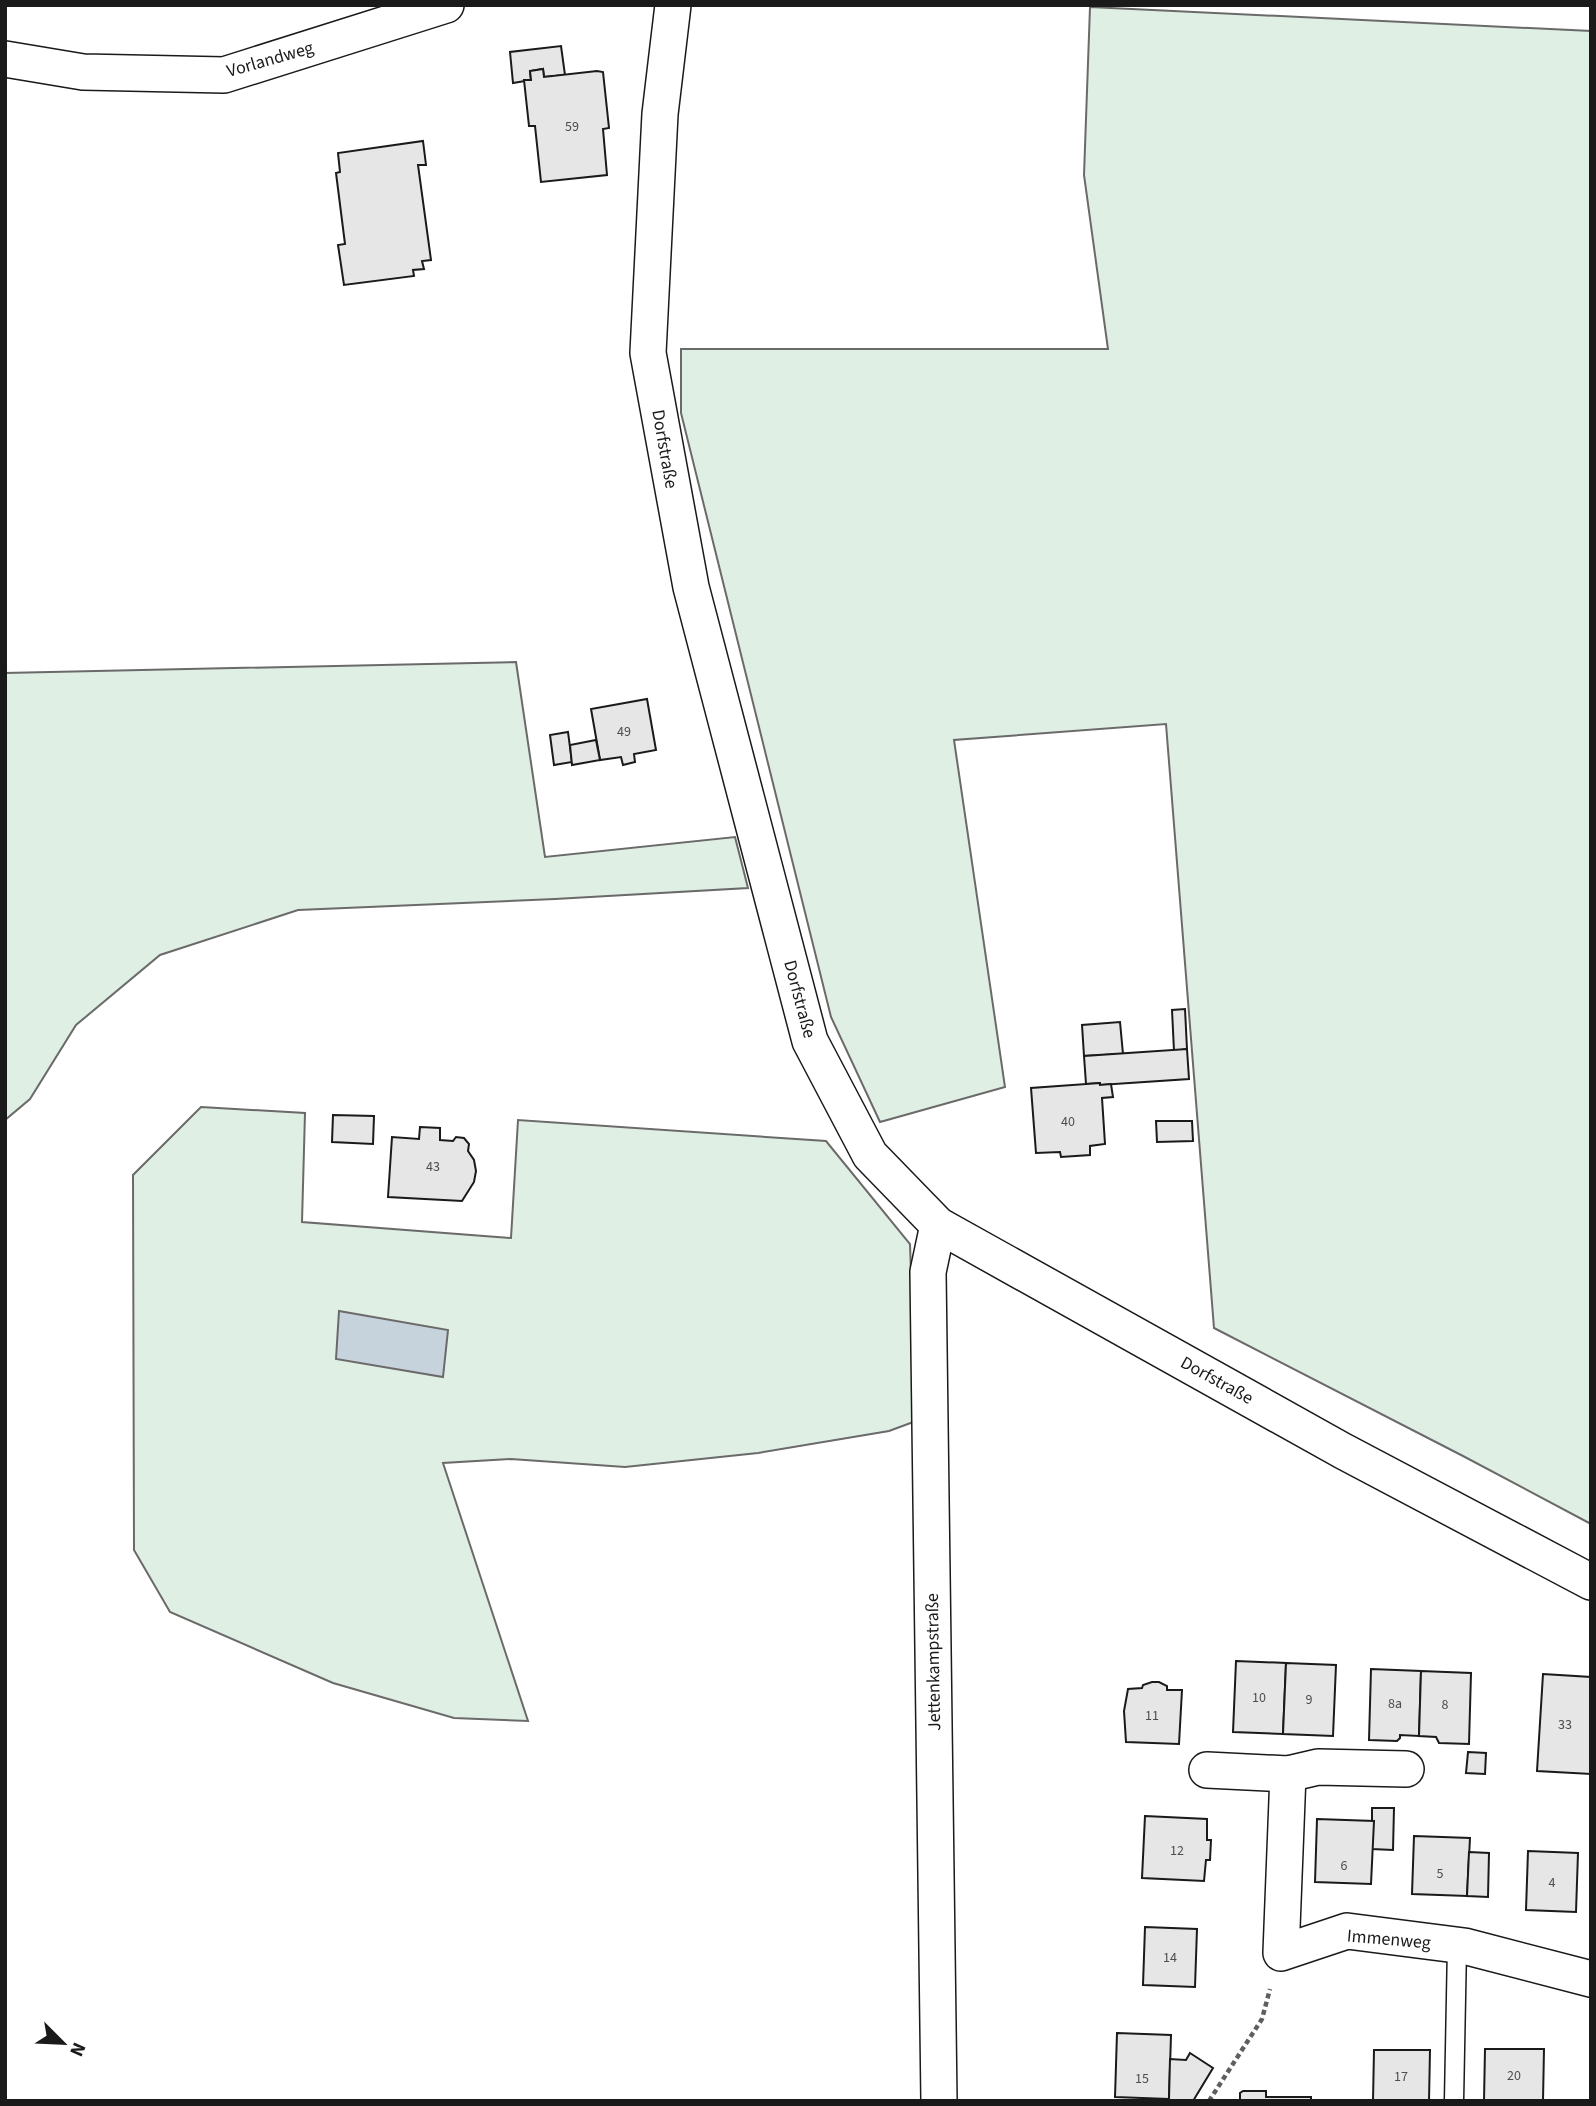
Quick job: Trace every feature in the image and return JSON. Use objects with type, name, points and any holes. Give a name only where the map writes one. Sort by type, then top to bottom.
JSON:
[{"type":"street","name":"Vorlandweg","points":[[5,59],[83,72],[224,75],[446,5]]},
{"type":"street","name":"Dorfstraße","points":[[673,5],[660,114],[648,353],[691,587],[810,1041],[870,1155],[938,1225],[1343,1451],[1591,1582]]},
{"type":"street","name":"Jettenkampstraße","points":[[938,1225],[928,1272],[939,2101]]},
{"type":"street","points":[[1207,1770],[1288,1774],[1318,1767],[1406,1769]]},
{"type":"street","points":[[1281,1953],[1288,1774]]},
{"type":"street","name":"Immenweg","points":[[1281,1953],[1347,1931],[1457,1946],[1591,1979]]},
{"type":"lane","points":[[1454,2101],[1457,1946]]},
{"type":"path","points":[[1209,2101],[1262,2019],[1281,1953]]},
{"type":"green space","points":[[1090,7],[1591,31],[1591,1524],[1214,1328],[1166,724],[954,740],[1005,1087],[880,1122],[831,1017],[681,413],[681,349],[1108,349],[1084,175]]},
{"type":"green space","points":[[516,662],[545,857],[735,837],[748,888],[298,910],[160,955],[76,1025],[30,1099],[5,1120],[5,673]]},
{"type":"green space","points":[[201,1107],[305,1113],[302,1222],[511,1238],[518,1120],[826,1141],[910,1244],[916,1421],[889,1431],[758,1453],[625,1467],[511,1459],[443,1463],[528,1721],[454,1718],[333,1683],[170,1612],[134,1550],[133,1175]]},
{"type":"shaded area","points":[[339,1311],[448,1330],[443,1377],[336,1359]]},
{"type":"building","points":[[561,46],[565,75],[544,77],[543,69],[530,71],[531,80],[513,83],[510,52]]},
{"type":"building","points":[[543,69],[544,77],[603,72],[609,128],[603,129],[607,175],[541,182],[535,126],[529,126],[524,80],[531,80],[530,71]]},
{"type":"building","points":[[423,141],[426,165],[418,165],[431,260],[422,261],[424,269],[413,270],[414,276],[344,285],[338,245],[345,244],[336,173],[340,172],[338,153]]},
{"type":"building","points":[[647,699],[656,750],[634,754],[635,762],[623,765],[621,757],[600,760],[591,709]]},
{"type":"building","points":[[568,732],[572,762],[554,765],[550,735]]},
{"type":"building","points":[[596,740],[600,760],[572,765],[570,745]]},
{"type":"building","points":[[1185,1009],[1187,1049],[1174,1051],[1172,1010]]},
{"type":"building","points":[[1120,1022],[1123,1054],[1084,1056],[1082,1025]]},
{"type":"building","points":[[1187,1049],[1189,1079],[1086,1084],[1084,1056]]},
{"type":"building","points":[[1111,1084],[1113,1097],[1102,1098],[1105,1144],[1090,1146],[1090,1155],[1061,1157],[1060,1152],[1036,1153],[1031,1088]]},
{"type":"building","points":[[333,1115],[374,1116],[373,1144],[332,1142]]},
{"type":"building","points":[[1156,1121],[1192,1121],[1193,1141],[1157,1142]]},
{"type":"building","points":[[420,1127],[440,1128],[440,1140],[464,1138],[469,1144],[468,1151],[474,1160],[476,1171],[474,1182],[462,1201],[388,1197],[392,1137],[419,1139]]},
{"type":"building","points":[[1236,1661],[1286,1663],[1283,1734],[1233,1732]]},
{"type":"building","points":[[1286,1663],[1336,1665],[1333,1736],[1283,1734]]},
{"type":"building","points":[[1371,1669],[1421,1671],[1419,1736],[1400,1735],[1397,1741],[1369,1740]]},
{"type":"building","points":[[1421,1671],[1471,1673],[1469,1744],[1439,1743],[1436,1737],[1419,1736]]},
{"type":"building","points":[[1543,1674],[1591,1677],[1591,1774],[1537,1771]]},
{"type":"building","points":[[1152,1682],[1167,1686],[1167,1690],[1182,1690],[1179,1744],[1126,1742],[1124,1711],[1128,1689],[1142,1688]]},
{"type":"building","points":[[1468,1752],[1486,1753],[1485,1774],[1466,1773]]},
{"type":"building","points":[[1372,1808],[1394,1808],[1393,1850],[1372,1849]]},
{"type":"building","points":[[1145,1816],[1207,1819],[1207,1840],[1211,1840],[1210,1860],[1206,1860],[1204,1881],[1142,1878]]},
{"type":"building","points":[[1317,1819],[1374,1821],[1371,1884],[1315,1882]]},
{"type":"building","points":[[1414,1836],[1470,1838],[1467,1896],[1412,1894]]},
{"type":"building","points":[[1528,1851],[1578,1853],[1576,1912],[1526,1910]]},
{"type":"building","points":[[1469,1852],[1489,1853],[1488,1897],[1467,1896]]},
{"type":"building","points":[[1145,1927],[1197,1929],[1195,1987],[1143,1985]]},
{"type":"building","points":[[1117,2033],[1171,2035],[1169,2099],[1115,2097]]},
{"type":"building","points":[[1485,2049],[1544,2049],[1543,2101],[1484,2101]]},
{"type":"building","points":[[1374,2050],[1430,2050],[1429,2101],[1373,2101]]},
{"type":"building","points":[[1190,2053],[1213,2068],[1193,2101],[1167,2101],[1170,2059],[1186,2060]]},
{"type":"building","points":[[1266,2091],[1266,2097],[1311,2097],[1311,2101],[1240,2101],[1240,2093]]}]
